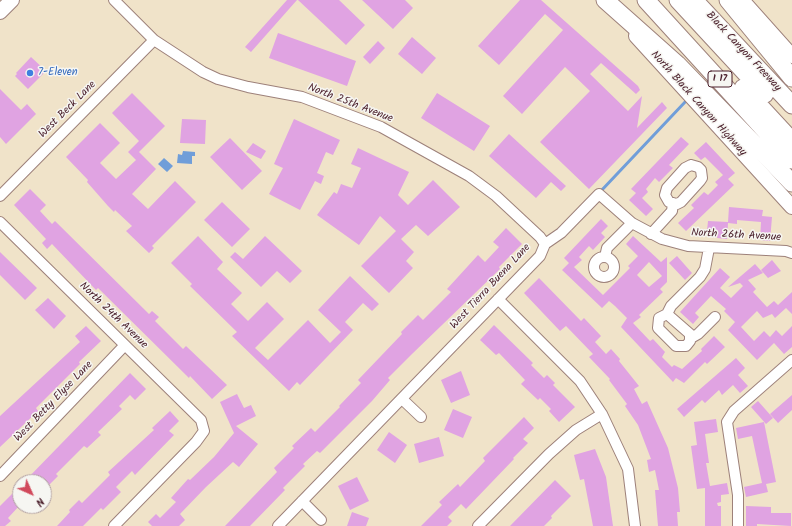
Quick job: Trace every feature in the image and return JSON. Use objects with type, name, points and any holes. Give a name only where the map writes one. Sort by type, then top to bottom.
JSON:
[{"type":"highway","points":[[604,0],[677,64],[792,183]]},
{"type":"highway","name":"I 17","points":[[646,0],[792,160]]},
{"type":"highway","points":[[662,0],[792,141]]},
{"type":"highway","points":[[678,0],[792,124]]},
{"type":"highway","name":"Black Canyon Freeway","points":[[694,0],[792,105]]},
{"type":"highway","points":[[728,0],[792,78]]},
{"type":"main road","points":[[0,12],[12,0]]},
{"type":"main road","name":"North Black Canyon Highway","points":[[604,0],[792,207]]},
{"type":"main road","points":[[742,0],[792,56]]},
{"type":"street","name":"North 25th Avenue","points":[[114,0],[154,40],[203,72],[218,79],[248,87],[302,97],[385,129],[469,176],[500,199],[540,237],[545,244]]},
{"type":"street","name":"West Beck Lane","points":[[0,196],[154,40]]},
{"type":"street","name":"West Tierra Buena Lane","points":[[278,526],[540,256],[545,244],[561,233],[599,194]]},
{"type":"street","name":"North 26th Avenue","points":[[599,194],[632,222],[650,234],[688,246],[786,251],[792,253]]},
{"type":"street","points":[[650,234],[672,211],[673,204]]},
{"type":"street","name":"North 24th Avenue","points":[[0,222],[201,420],[204,431],[196,442],[114,526]]},
{"type":"street","points":[[605,257],[608,248],[632,222]]},
{"type":"street","points":[[709,248],[705,268],[700,277],[671,306],[667,314],[662,316],[657,321],[658,328],[679,347],[689,344],[691,338],[698,334],[715,317]]},
{"type":"street","points":[[498,299],[580,381],[602,414],[628,469],[636,526]]},
{"type":"street","points":[[667,314],[687,332],[691,338]]},
{"type":"street","name":"West Betty Elyse Lane","points":[[0,476],[126,345]]},
{"type":"street","points":[[738,526],[738,495],[727,422],[734,411],[792,360]]},
{"type":"street","points":[[402,399],[421,417]]},
{"type":"street","points":[[478,526],[549,454],[576,430],[602,414]]},
{"type":"street","points":[[302,501],[321,520]]},
{"type":"water","points":[[183,151],[195,152],[195,156],[192,156],[192,164],[177,163],[178,154],[182,155]]},
{"type":"water","points":[[164,158],[173,166],[167,172],[158,164]]},
{"type":"building","points":[[287,0],[297,0],[251,52],[245,47]]},
{"type":"building","points":[[298,0],[339,0],[365,25],[346,45]]},
{"type":"building","points":[[362,0],[405,0],[413,8],[393,29]]},
{"type":"building","points":[[520,0],[541,0],[638,86],[640,90],[636,94],[601,63],[590,74],[628,111],[642,96],[637,128],[662,102],[667,108],[589,189],[540,142],[590,91],[565,67],[522,114],[503,96],[563,30],[545,14],[499,65],[478,46]]},
{"type":"building","points":[[278,33],[356,61],[347,86],[269,58]]},
{"type":"building","points":[[412,37],[436,58],[422,74],[398,54]]},
{"type":"building","points":[[378,41],[385,48],[370,64],[363,57]]},
{"type":"building","name":"7-Eleven","points":[[31,57],[46,71],[28,89],[15,76]]},
{"type":"building","points":[[0,89],[21,110],[27,104],[36,114],[6,144],[0,137]]},
{"type":"building","points":[[132,93],[165,126],[139,152],[156,169],[132,194],[148,209],[175,181],[196,202],[152,246],[154,248],[149,253],[126,231],[132,226],[115,210],[114,212],[108,206],[87,182],[88,180],[66,157],[100,123],[120,143],[100,163],[116,179],[136,160],[128,152],[139,141],[112,113]]},
{"type":"building","points":[[437,93],[490,126],[474,151],[421,118]]},
{"type":"building","points":[[182,119],[206,120],[205,144],[180,143]]},
{"type":"building","points":[[294,119],[340,140],[333,155],[326,152],[317,173],[324,176],[321,184],[315,181],[300,210],[269,194],[283,168],[274,164]]},
{"type":"building","points":[[509,134],[566,186],[561,191],[551,182],[536,198],[489,156]]},
{"type":"building","points":[[681,137],[689,144],[669,165],[673,168],[659,182],[655,178],[646,189],[648,192],[642,198],[653,209],[646,216],[629,200],[636,193],[631,189]]},
{"type":"building","points":[[230,138],[262,171],[242,190],[210,157]]},
{"type":"building","points":[[706,142],[735,173],[728,179],[734,185],[686,231],[678,223],[694,208],[691,205],[704,192],[708,195],[718,185],[715,182],[723,175],[705,157],[701,160],[694,153]]},
{"type":"building","points":[[253,143],[266,151],[261,159],[246,152]]},
{"type":"building","points":[[358,148],[409,172],[398,195],[408,205],[433,180],[460,207],[428,236],[416,225],[401,239],[414,252],[406,261],[413,268],[389,293],[361,266],[396,231],[380,216],[359,245],[317,215],[334,192],[337,194],[341,184],[352,188],[361,168],[351,164]]},
{"type":"building","points":[[30,189],[46,205],[40,211],[52,224],[55,221],[149,314],[152,311],[159,317],[155,321],[183,349],[186,346],[227,385],[212,399],[98,288],[96,290],[52,244],[47,249],[42,243],[46,239],[14,205]]},
{"type":"building","points":[[222,202],[250,229],[232,247],[204,220]]},
{"type":"building","points":[[729,207],[763,210],[762,216],[772,217],[770,241],[760,240],[761,222],[737,220],[737,224],[728,223],[727,239],[717,238],[718,232],[707,231],[708,221],[728,222]]},
{"type":"building","points":[[601,219],[608,226],[601,233],[605,237],[593,250],[589,246],[579,257],[582,260],[574,267],[603,295],[630,268],[628,266],[638,256],[626,244],[633,236],[661,262],[667,257],[667,282],[660,289],[663,292],[639,315],[641,317],[633,323],[650,341],[653,339],[665,352],[662,357],[672,367],[674,365],[682,369],[702,351],[701,349],[714,336],[725,347],[707,364],[705,362],[684,383],[676,378],[673,382],[621,327],[627,318],[609,301],[602,308],[562,270],[569,263],[564,258]],"holes":[[[649,262],[662,276],[649,287],[637,275]]]},
{"type":"building","points":[[506,228],[522,244],[499,267],[500,269],[388,378],[390,380],[372,401],[320,453],[317,451],[303,464],[305,466],[283,488],[285,490],[250,526],[225,526],[277,472],[274,468],[294,448],[292,446],[311,428],[315,432],[340,407],[339,406],[361,383],[358,380],[402,334],[401,332],[418,315],[423,320],[451,292],[447,289],[478,255],[485,262],[499,247],[493,242]]},
{"type":"building","points":[[198,236],[223,262],[217,269],[242,293],[231,304],[248,321],[267,302],[284,319],[255,348],[268,360],[308,320],[330,343],[341,332],[318,310],[350,276],[379,304],[372,311],[363,303],[345,322],[353,330],[300,385],[297,382],[289,391],[232,336],[237,332],[190,286],[192,284],[171,263]]},
{"type":"building","points":[[265,236],[302,271],[290,283],[277,271],[261,287],[230,257],[235,252],[243,259]]},
{"type":"building","points":[[0,252],[37,288],[25,300],[0,275]]},
{"type":"building","points":[[677,256],[692,273],[685,280],[669,263]]},
{"type":"building","points":[[772,260],[781,271],[768,278],[761,270]]},
{"type":"building","points":[[755,264],[763,273],[748,280],[756,289],[753,292],[767,307],[774,301],[778,305],[792,292],[792,314],[786,308],[775,318],[772,314],[763,318],[757,311],[741,327],[754,341],[764,331],[770,337],[776,330],[782,336],[792,326],[792,347],[784,354],[774,343],[757,360],[728,330],[735,322],[724,311],[726,309],[711,296],[695,313],[699,317],[693,324],[680,312],[720,268],[730,277],[720,288],[731,298],[743,286],[740,283],[728,287]]},
{"type":"building","points":[[539,278],[581,321],[584,318],[601,336],[595,342],[606,354],[611,349],[639,386],[634,389],[642,404],[647,401],[668,448],[678,488],[680,512],[677,512],[678,526],[658,526],[655,490],[659,490],[655,470],[649,472],[647,460],[651,459],[638,425],[625,406],[627,404],[609,380],[610,379],[589,357],[593,354],[566,326],[560,331],[524,293]]},
{"type":"building","points":[[48,298],[66,316],[54,329],[35,310]]},
{"type":"building","points":[[494,325],[533,363],[531,365],[544,378],[547,375],[555,383],[553,385],[575,407],[559,422],[549,411],[551,409],[540,398],[538,400],[521,384],[525,380],[499,353],[496,355],[480,340]]},
{"type":"building","points":[[86,326],[101,341],[36,408],[38,411],[0,447],[0,416],[80,342],[75,336]]},
{"type":"building","points":[[736,358],[745,368],[738,375],[748,386],[740,393],[733,385],[722,395],[719,390],[705,403],[702,400],[684,417],[677,409]]},
{"type":"building","points":[[461,371],[470,395],[451,403],[441,380]]},
{"type":"building","points":[[130,373],[146,389],[135,400],[130,395],[119,406],[122,409],[98,432],[101,435],[87,448],[84,446],[56,474],[58,476],[52,482],[52,474],[32,474]]},
{"type":"building","points":[[237,394],[244,408],[251,405],[256,416],[236,426],[258,444],[239,467],[233,462],[206,487],[180,514],[185,520],[179,526],[152,526],[148,522],[156,514],[160,518],[176,502],[171,498],[188,479],[190,480],[214,457],[234,433],[220,402]]},
{"type":"building","points":[[792,395],[792,410],[778,423],[770,414]]},
{"type":"building","points":[[758,401],[773,418],[766,424],[751,407]]},
{"type":"building","points":[[453,409],[472,417],[463,438],[444,430]]},
{"type":"building","points":[[170,411],[179,421],[169,431],[174,435],[135,475],[132,471],[116,487],[121,492],[103,510],[101,508],[83,526],[57,526],[70,512],[69,510],[79,500],[82,503],[110,475],[108,472],[154,430],[152,428]]},
{"type":"building","points":[[524,417],[534,428],[523,439],[528,443],[513,458],[514,459],[466,509],[461,504],[448,517],[452,521],[447,526],[421,526],[442,505],[439,502],[458,484],[460,487],[485,461],[483,458]]},
{"type":"building","points":[[716,419],[718,432],[705,434],[709,463],[706,463],[710,486],[727,483],[729,494],[721,495],[721,502],[717,503],[718,506],[721,506],[721,526],[705,526],[705,488],[697,489],[691,446],[697,445],[694,422]]},
{"type":"building","points":[[764,422],[776,482],[766,484],[768,492],[746,497],[744,487],[762,483],[752,436],[738,439],[736,428]]},
{"type":"building","points":[[389,432],[407,445],[395,463],[377,450]]},
{"type":"building","points":[[439,437],[444,456],[419,463],[414,444]]},
{"type":"building","points":[[595,449],[606,477],[613,526],[593,526],[584,479],[580,480],[574,455]]},
{"type":"building","points":[[357,477],[369,501],[350,510],[338,486]]},
{"type":"building","points":[[555,480],[571,496],[551,516],[552,518],[544,526],[510,526]]},
{"type":"building","points":[[12,494],[12,514],[8,518],[11,521],[5,526],[0,526],[0,506]]},
{"type":"building","points":[[746,506],[771,507],[771,513],[791,513],[791,526],[757,524],[757,526],[746,526]]},
{"type":"building","points":[[352,512],[369,518],[366,526],[347,526]]},
{"type":"waterway","points":[[600,192],[686,101]]},
{"type":"place","name":"7-Eleven","points":[[30,73]]}]
